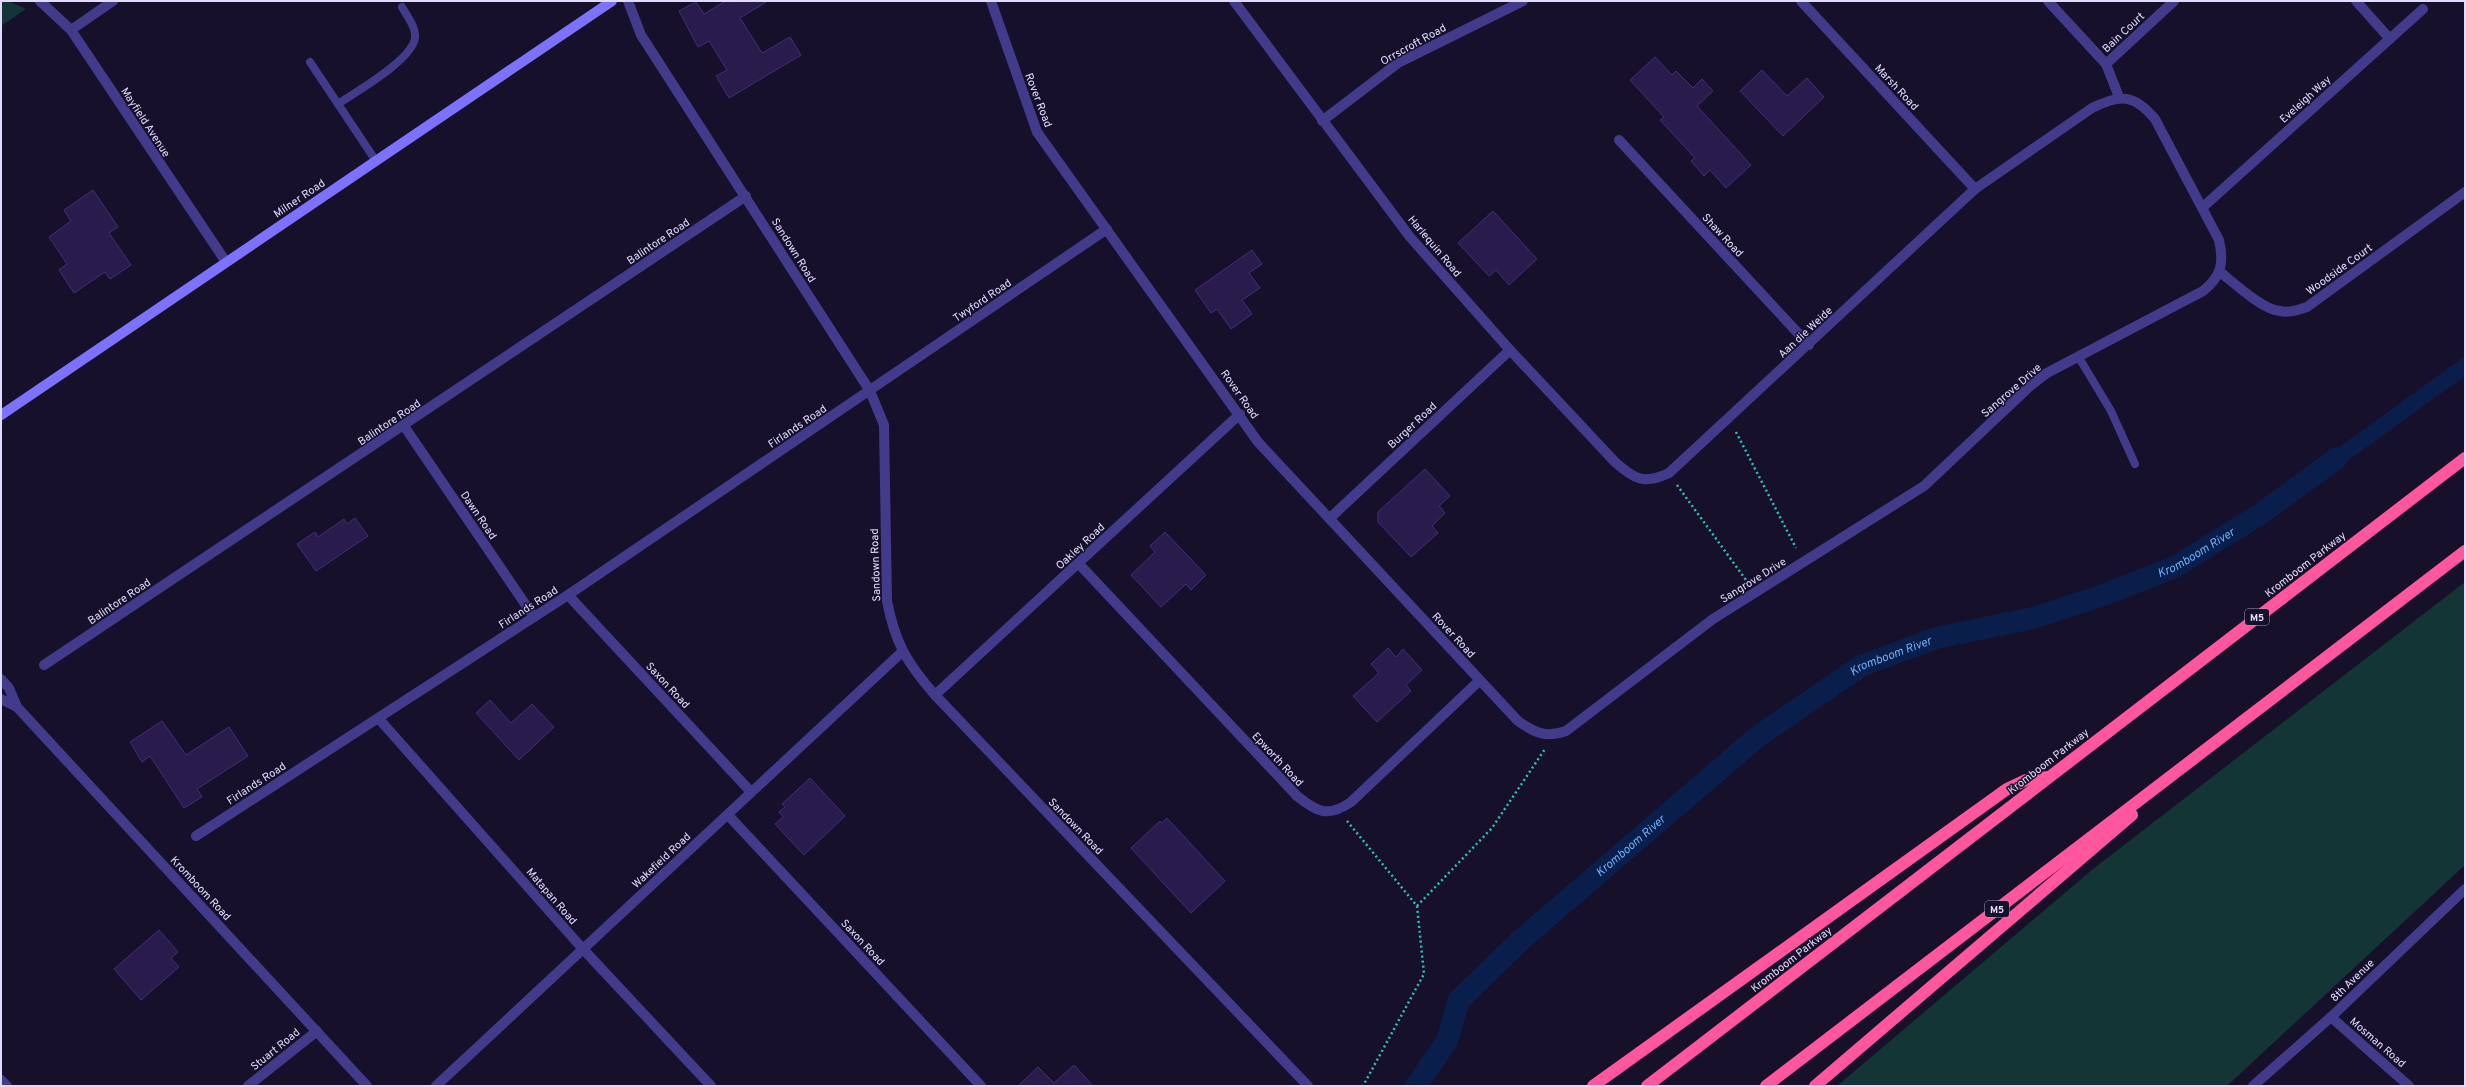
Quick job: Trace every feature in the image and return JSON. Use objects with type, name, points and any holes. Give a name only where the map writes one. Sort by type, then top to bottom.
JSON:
[{"type":"highway","name":"Kromboom Parkway","points":[[1647,1086],[2465,458]]},
{"type":"highway","name":"M5","points":[[1766,1086],[2465,551]]},
{"type":"highway","points":[[1814,1086],[2229,732]]},
{"type":"highway","points":[[1593,1086],[2007,789],[2026,780],[2050,776]]},
{"type":"main road","name":"Milner Road","points":[[1,415],[612,1]]},
{"type":"street","name":"Mayfield Avenue","points":[[40,1],[71,30],[226,262]]},
{"type":"street","points":[[71,30],[113,1]]},
{"type":"street","name":"Sandown Road","points":[[628,1],[641,35],[746,196],[870,391],[884,425],[886,580],[891,620],[902,652],[935,695],[1308,1086]]},
{"type":"street","name":"Rover Road","points":[[991,1],[1037,132],[1268,454],[1330,518],[1518,721],[1541,735],[1554,736]]},
{"type":"street","name":"Harlequin Road","points":[[1234,1],[1410,237],[1510,350],[1615,462],[1630,476],[1644,480]]},
{"type":"street","name":"Orrscroft Road","points":[[1322,121],[1398,63],[1523,1]]},
{"type":"street","name":"Marsh Road","points":[[1801,1],[1975,189]]},
{"type":"street","points":[[2048,1],[2106,64],[2119,97]]},
{"type":"street","name":"Bain Court","points":[[2106,64],[2174,1]]},
{"type":"street","points":[[2356,1],[2390,39]]},
{"type":"street","name":"Eveleigh Way","points":[[2203,207],[2423,9]]},
{"type":"street","points":[[1975,189],[2092,108],[2119,97],[2146,108],[2155,119],[2203,207],[2219,240],[2223,257],[2220,272]]},
{"type":"street","name":"Shaw Road","points":[[1620,140],[1809,345]]},
{"type":"street","name":"Aan die Weide","points":[[1644,480],[1657,479],[1669,473],[1809,345],[1975,189]]},
{"type":"street","name":"Woodside Court","points":[[2220,272],[2264,305],[2278,311],[2297,310],[2320,298],[2465,192]]},
{"type":"street","name":"Balintore Road","points":[[44,665],[404,426],[746,196]]},
{"type":"street","name":"Twyford Road","points":[[870,391],[1107,229]]},
{"type":"street","name":"Sangrove Drive","points":[[1554,736],[1579,723],[1713,619],[1924,486],[2030,386],[2046,373],[2203,291],[2212,284],[2220,272]]},
{"type":"street","name":"Burger Road","points":[[1330,518],[1510,350]]},
{"type":"street","name":"Firlands Road","points":[[196,836],[379,719],[568,595],[870,391]]},
{"type":"street","name":"Oakley Road","points":[[935,695],[1079,564],[1240,414]]},
{"type":"street","name":"Dawn Road","points":[[404,426],[534,617]]},
{"type":"street","name":"Epworth Road","points":[[1079,564],[1297,796],[1310,807],[1324,812],[1338,811]]},
{"type":"street","name":"Saxon Road","points":[[568,595],[751,792]]},
{"type":"street","name":"Wakefield Road","points":[[436,1086],[582,948],[728,815],[902,652]]},
{"type":"street","name":"Kromboom Road","points":[[1,679],[10,688],[17,707]]},
{"type":"street","points":[[1338,811],[1351,802],[1480,681]]},
{"type":"street","name":"Kromboom Road","points":[[1,699],[17,707],[367,1086]]},
{"type":"street","name":"Matapan Road","points":[[379,719],[582,948],[711,1086]]},
{"type":"street","name":"Saxon Road","points":[[728,815],[981,1086]]},
{"type":"street","name":"8th Avenue","points":[[2253,1086],[2331,1017],[2465,889]]},
{"type":"street","name":"Mosman Road","points":[[2331,1017],[2403,1084]]},
{"type":"street","name":"Stuart Road","points":[[248,1086],[317,1031]]},
{"type":"street","points":[[1,1080],[6,1086]]},
{"type":"lane","points":[[338,104],[391,67],[406,55],[412,46],[415,37],[413,28],[402,7]]},
{"type":"lane","points":[[310,62],[376,161]]},
{"type":"lane","points":[[2078,356],[2111,412],[2135,464]]},
{"type":"path","points":[[1729,418],[1804,562]]},
{"type":"path","points":[[1669,473],[1755,593]]},
{"type":"path","points":[[1417,906],[1492,828],[1554,736]]},
{"type":"path","points":[[1338,811],[1417,906],[1424,974],[1363,1086]]},
{"type":"green space","points":[[1,1],[9,1],[26,9],[1,26]]},
{"type":"green space","points":[[2465,582],[2465,865],[2227,1086],[1837,1086],[2093,869]]},
{"type":"water","points":[[2465,356],[2465,376],[2318,482],[2309,469]]},
{"type":"building","points":[[726,1],[768,1],[740,18],[762,53],[790,37],[801,55],[729,98],[716,76],[727,70],[709,41],[698,47],[679,11],[696,2],[704,14]]},
{"type":"building","points":[[1655,57],[1672,75],[1676,71],[1693,88],[1702,79],[1713,91],[1697,106],[1751,165],[1726,188],[1710,170],[1704,176],[1691,161],[1695,158],[1660,120],[1664,117],[1630,80]]},
{"type":"building","points":[[1762,70],[1787,96],[1807,78],[1824,97],[1783,136],[1740,91]]},
{"type":"building","points":[[93,190],[118,227],[109,233],[131,265],[110,279],[105,272],[74,293],[59,270],[67,264],[49,237],[71,221],[64,210]]},
{"type":"building","points":[[1493,211],[1537,259],[1509,285],[1496,270],[1489,276],[1458,243]]},
{"type":"building","points":[[1252,250],[1262,264],[1249,273],[1260,288],[1242,300],[1252,314],[1231,329],[1217,309],[1211,313],[1195,290]]},
{"type":"building","points":[[1425,469],[1450,496],[1439,506],[1445,513],[1432,526],[1438,533],[1411,557],[1378,522],[1378,512]]},
{"type":"building","points":[[355,518],[368,536],[316,571],[297,544],[315,532],[318,537],[344,519],[347,524]]},
{"type":"building","points":[[1165,532],[1206,575],[1191,590],[1186,584],[1161,607],[1131,575],[1155,552],[1150,546]]},
{"type":"building","points":[[1388,648],[1396,657],[1403,649],[1422,670],[1406,685],[1411,691],[1377,722],[1353,696],[1379,673],[1371,664]]},
{"type":"building","points":[[490,700],[511,723],[532,704],[554,727],[519,760],[476,713]]},
{"type":"building","points":[[162,721],[186,755],[229,727],[248,756],[197,789],[202,797],[184,808],[150,756],[142,762],[130,742]]},
{"type":"building","points":[[810,778],[845,816],[804,855],[775,824],[783,817],[779,812],[785,807],[782,804]]},
{"type":"building","points":[[1167,818],[1225,881],[1191,913],[1131,848],[1160,821],[1162,823]]},
{"type":"building","points":[[159,930],[178,952],[171,958],[179,967],[141,1000],[114,969]]},
{"type":"building","points":[[1074,1065],[1093,1086],[1018,1086],[1038,1067],[1054,1083]]},
{"type":"waterway","name":"Kromboom River","points":[[1416,1086],[1447,1041],[1459,1000],[1521,940],[1757,737],[1861,666],[1936,638],[2033,618],[2098,597],[2175,567],[2259,515],[2337,458]]}]
